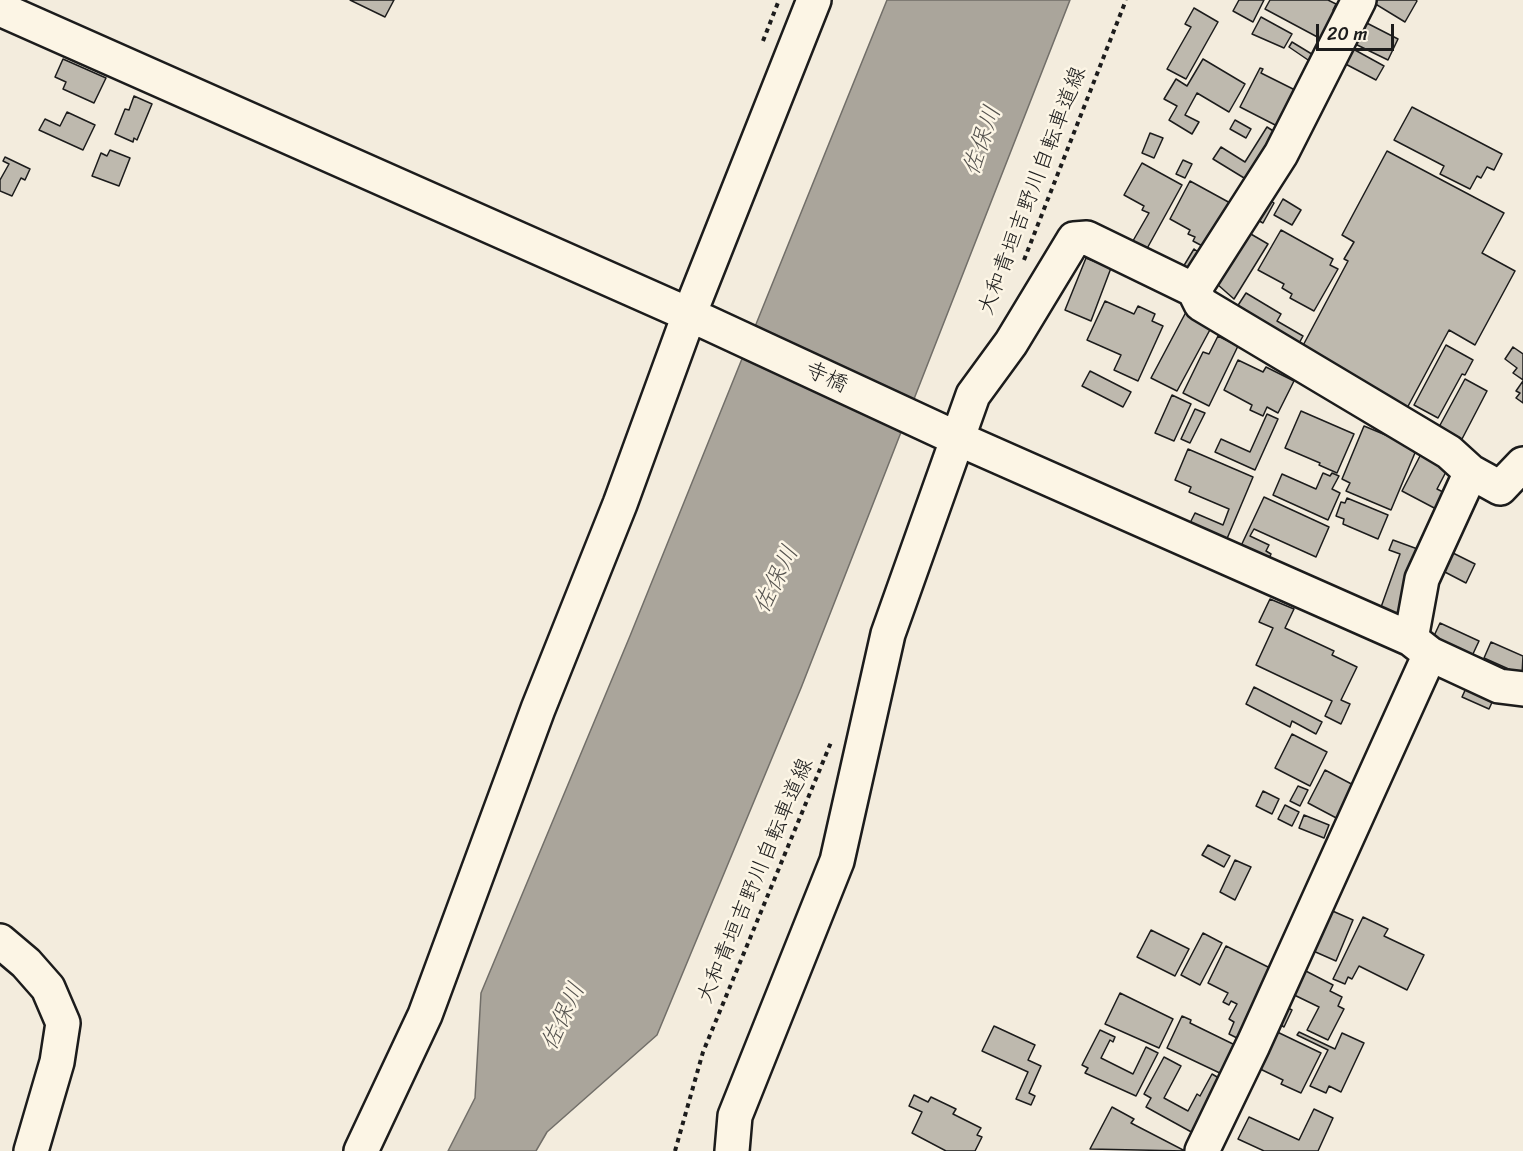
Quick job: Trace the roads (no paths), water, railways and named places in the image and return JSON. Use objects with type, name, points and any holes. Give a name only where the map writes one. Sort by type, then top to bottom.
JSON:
[{"type":"street","points":[[361,1151],[425,1015],[538,709],[620,504],[698,319],[814,0]]},
{"type":"street","points":[[1194,290],[1281,154],[1359,0]]},
{"type":"street","name":"寺橋","points":[[0,9],[698,319],[1420,646],[1499,686],[1523,689]]},
{"type":"street","points":[[732,1151],[735,1116],[837,861],[888,634],[950,435],[973,395],[1011,343],[1074,239],[1087,238],[1194,290],[1201,304],[1255,339],[1449,452],[1471,472],[1500,488],[1523,464]]},
{"type":"street","points":[[1202,1151],[1253,1045],[1420,646],[1422,579],[1471,472]]},
{"type":"street","points":[[0,941],[26,963],[48,988],[63,1023],[57,1062],[31,1151]]},
{"type":"water","name":"佐保川","points":[[887,0],[1070,0],[801,688],[657,1035],[547,1132],[536,1151],[448,1151],[475,1098],[481,993],[630,636]]}]
